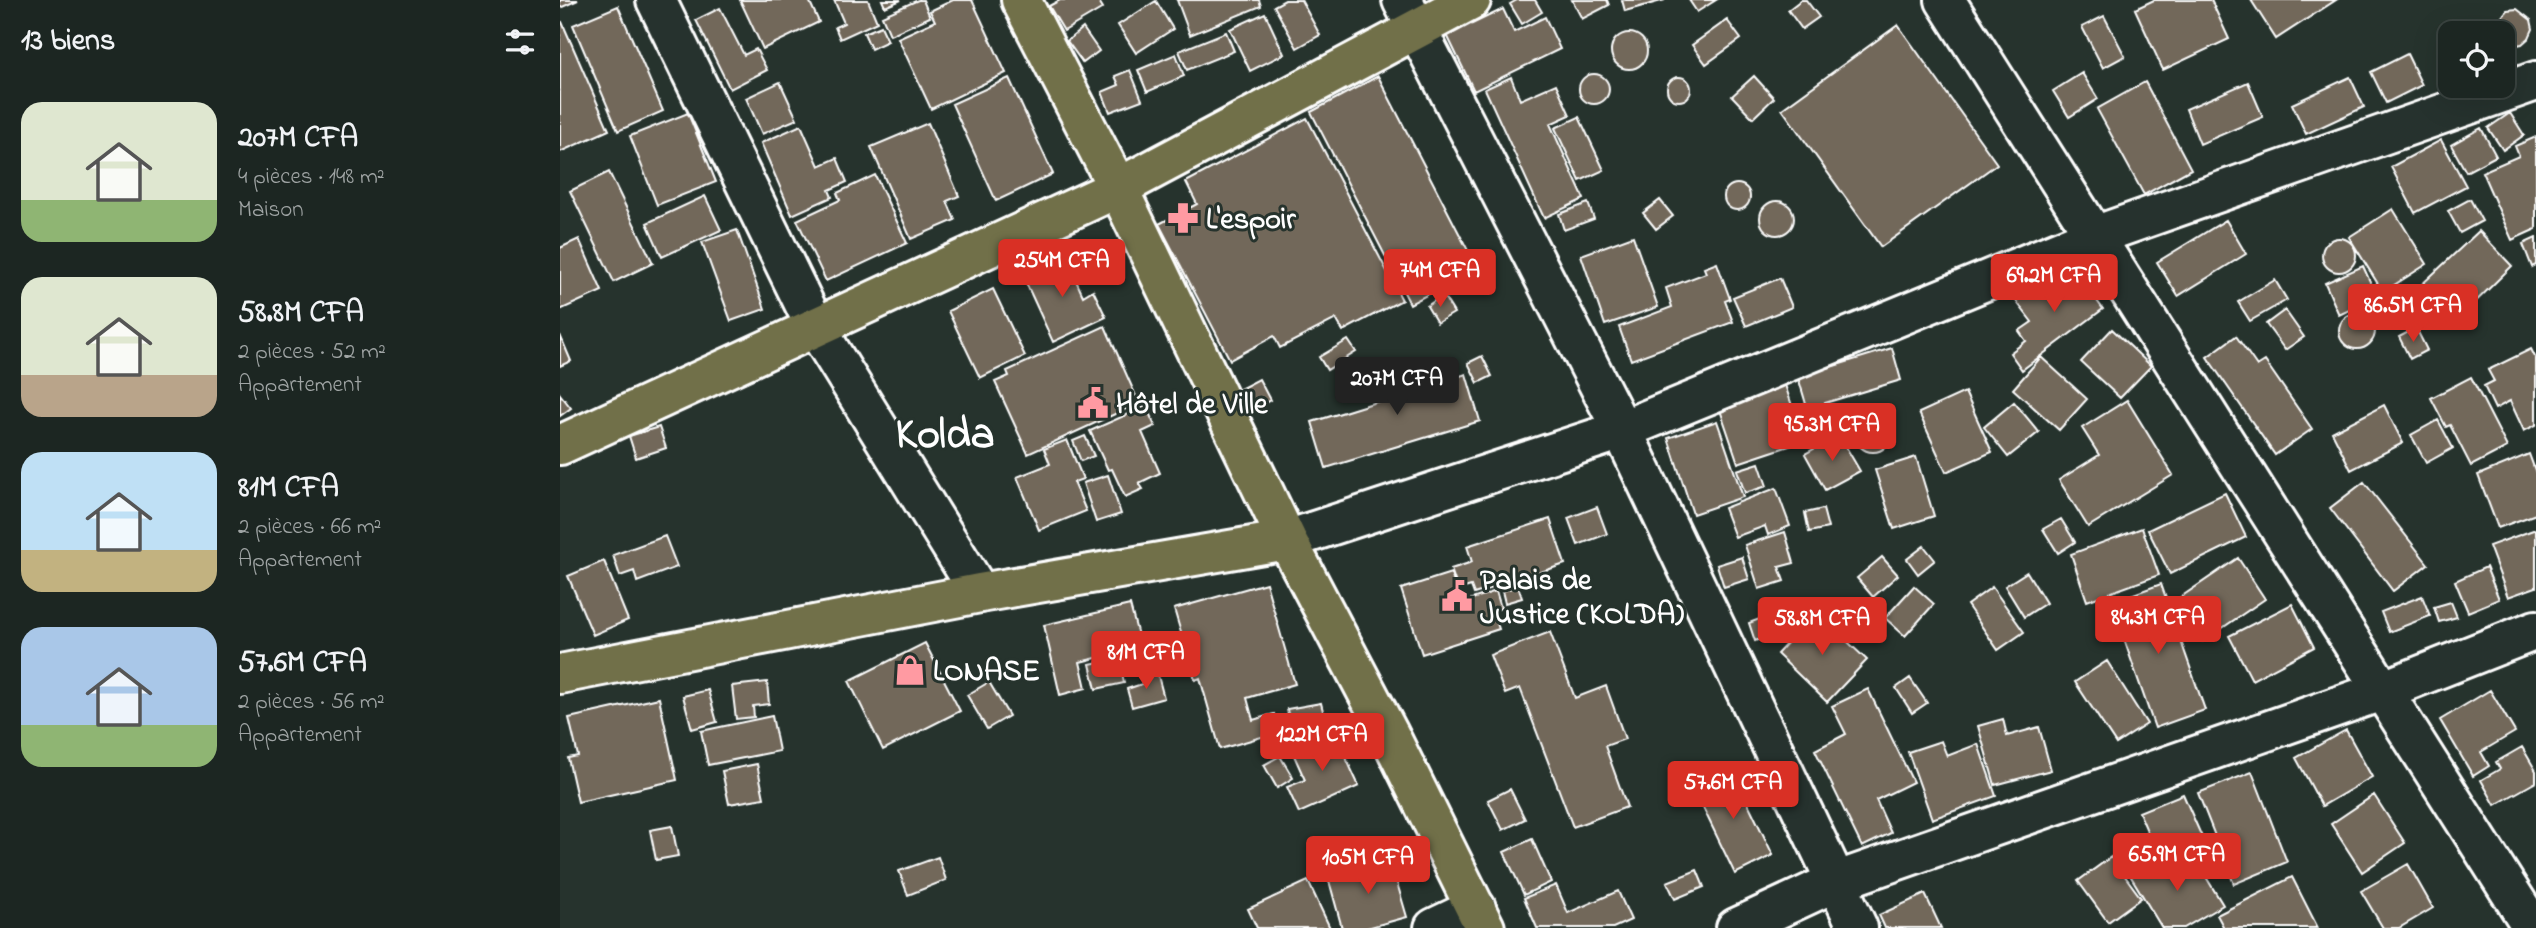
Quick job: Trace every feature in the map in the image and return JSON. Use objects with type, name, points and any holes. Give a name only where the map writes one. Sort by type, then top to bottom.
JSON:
[{"type":"main road","points":[[1021,0],[1118,188],[1287,540],[1480,918]]},
{"type":"main road","points":[[560,445],[1118,188],[1409,14],[1471,0]]},
{"type":"main road","points":[[560,674],[980,593],[1287,540]]},
{"type":"street","points":[[656,0],[815,327],[980,593]]},
{"type":"street","points":[[1945,0],[2097,235],[2531,927]]},
{"type":"street","points":[[1409,14],[1622,430],[1858,928]]},
{"type":"street","points":[[1287,540],[1622,430],[2097,235],[2536,80]]},
{"type":"street","points":[[1736,928],[1835,882],[2384,690],[2536,630]]},
{"type":"street","points":[[1434,928],[1480,918]]},
{"type":"building","points":[[560,0],[578,0],[560,8]]},
{"type":"building","points":[[740,0],[809,0],[819,22],[763,49]]},
{"type":"building","points":[[834,0],[868,0],[877,22],[840,39],[835,27],[844,23]]},
{"type":"building","points":[[882,0],[901,0],[885,7]]},
{"type":"building","points":[[923,0],[930,17],[890,35],[882,16]]},
{"type":"building","points":[[953,0],[972,0],[1006,73],[931,109],[898,38],[935,21],[930,11]]},
{"type":"building","points":[[1060,0],[1098,0],[1103,8],[1064,31],[1049,6]]},
{"type":"building","points":[[1177,0],[1259,0],[1261,6],[1190,35]]},
{"type":"building","points":[[1285,0],[1301,0],[1320,35],[1297,48],[1274,6]]},
{"type":"building","points":[[1517,0],[1535,0],[1542,12],[1522,24],[1510,4]]},
{"type":"building","points":[[1572,0],[1607,0],[1609,5],[1582,19]]},
{"type":"building","points":[[1622,0],[1665,0],[1625,11]]},
{"type":"building","points":[[1689,0],[1716,0],[1697,12]]},
{"type":"building","points":[[1801,0],[1806,0],[1819,17],[1802,29],[1788,10]]},
{"type":"building","points":[[2154,0],[2211,0],[2229,39],[2163,70],[2135,9]]},
{"type":"building","points":[[2251,0],[2336,0],[2276,39]]},
{"type":"building","points":[[1156,1],[1173,29],[1136,53],[1118,25]]},
{"type":"building","points":[[618,6],[663,111],[618,131],[573,25]]},
{"type":"building","points":[[720,8],[744,55],[756,49],[767,70],[730,89],[696,20]]},
{"type":"building","points":[[1503,9],[1514,32],[1545,17],[1560,49],[1474,91],[1447,35],[1454,32],[1452,27],[1470,18],[1472,24]]},
{"type":"building","points":[[2517,9],[2531,20],[2533,29],[2522,44],[2515,45],[2515,21],[2499,21],[2507,10]]},
{"type":"building","points":[[1265,13],[1284,54],[1250,71],[1230,29]]},
{"type":"building","points":[[2104,16],[2125,56],[2103,68],[2082,27]]},
{"type":"building","points":[[1727,20],[1741,39],[1706,64],[1692,45]]},
{"type":"building","points":[[562,22],[609,130],[560,152],[560,23]]},
{"type":"building","points":[[1898,25],[1997,164],[1881,247],[1782,109]]},
{"type":"building","points":[[881,26],[888,41],[871,49],[864,33]]},
{"type":"building","points":[[1083,28],[1099,51],[1083,63],[1067,41]]},
{"type":"building","points":[[1226,32],[1234,51],[1187,70],[1179,51]]},
{"type":"building","points":[[1629,33],[1642,38],[1647,51],[1642,64],[1629,69],[1616,64],[1611,51],[1616,38]]},
{"type":"building","points":[[1176,54],[1184,76],[1147,92],[1138,70]]},
{"type":"building","points":[[2407,54],[2422,85],[2386,103],[2371,72]]},
{"type":"building","points":[[1130,70],[1142,100],[1110,112],[1102,92],[1119,85],[1115,76]]},
{"type":"building","points":[[2082,73],[2098,99],[2069,117],[2053,91]]},
{"type":"building","points":[[1594,74],[1605,78],[1609,89],[1605,100],[1594,104],[1583,100],[1579,89],[1583,78]]},
{"type":"building","points":[[1378,76],[1477,268],[1410,304],[1311,112]]},
{"type":"building","points":[[1754,76],[1774,98],[1753,118],[1732,96]]},
{"type":"building","points":[[1511,77],[1520,100],[1556,84],[1570,115],[1550,124],[1584,199],[1544,218],[1485,89]]},
{"type":"building","points":[[1679,77],[1688,80],[1691,89],[1688,98],[1679,101],[1670,98],[1667,89],[1670,80]]},
{"type":"building","points":[[2350,77],[2364,107],[2306,134],[2292,104]]},
{"type":"building","points":[[1009,78],[1053,174],[996,201],[952,104]]},
{"type":"building","points":[[780,82],[797,119],[762,134],[746,98]]},
{"type":"building","points":[[2145,82],[2191,169],[2144,195],[2097,109]]},
{"type":"building","points":[[2248,82],[2263,117],[2200,144],[2186,109]]},
{"type":"building","points":[[688,113],[716,182],[657,205],[630,136]]},
{"type":"building","points":[[2510,113],[2524,135],[2503,150],[2488,128]]},
{"type":"building","points":[[1579,117],[1604,170],[1580,181],[1555,128]]},
{"type":"building","points":[[1307,118],[1402,300],[1343,331],[1336,319],[1280,348],[1274,336],[1230,360],[1159,224],[1197,204],[1186,182]]},
{"type":"building","points":[[928,123],[959,196],[947,201],[955,220],[911,239],[871,147]]},
{"type":"building","points":[[801,125],[819,166],[837,158],[847,182],[829,190],[832,197],[792,215],[761,143]]},
{"type":"building","points":[[2481,128],[2496,156],[2466,172],[2451,145]]},
{"type":"building","points":[[2536,137],[2536,229],[2512,240],[2482,172],[2519,156],[2515,146]]},
{"type":"building","points":[[2441,140],[2466,186],[2415,213],[2391,167]]},
{"type":"building","points":[[609,172],[653,263],[614,282],[570,191]]},
{"type":"building","points":[[875,175],[907,243],[826,281],[797,220],[840,200],[837,193]]},
{"type":"building","points":[[1737,184],[1746,188],[1750,197],[1746,206],[1737,210],[1728,206],[1724,197],[1728,188]]},
{"type":"building","points":[[705,196],[721,230],[662,257],[647,223]]},
{"type":"building","points":[[2470,199],[2482,221],[2460,233],[2448,211]]},
{"type":"building","points":[[1660,200],[1673,216],[1656,229],[1643,213]]},
{"type":"building","points":[[1777,201],[1789,206],[1794,218],[1789,230],[1777,235],[1765,230],[1760,218],[1765,206]]},
{"type":"building","points":[[1588,203],[1594,219],[1564,230],[1559,214]]},
{"type":"building","points":[[2393,209],[2427,264],[2383,292],[2349,237]]},
{"type":"building","points":[[2226,220],[2246,254],[2178,296],[2157,262]]},
{"type":"building","points":[[737,230],[765,309],[731,321],[702,242]]},
{"type":"building","points":[[2479,231],[2512,266],[2453,324],[2418,288]]},
{"type":"building","points":[[1633,236],[1658,307],[1605,325],[1581,255]]},
{"type":"building","points":[[2339,238],[2351,243],[2356,255],[2351,267],[2339,272],[2327,267],[2322,255],[2327,243]]},
{"type":"building","points":[[2536,238],[2536,265],[2532,267],[2523,244]]},
{"type":"building","points":[[579,239],[602,291],[560,310],[560,248]]},
{"type":"building","points":[[1064,254],[1083,296],[1093,290],[1106,317],[1053,342],[1022,274]]},
{"type":"building","points":[[1717,263],[1730,299],[1725,301],[1733,322],[1631,360],[1619,327],[1672,307],[1666,288],[1706,273],[1704,268]]},
{"type":"building","points":[[2069,263],[2103,309],[2022,370],[2010,353],[2026,341],[2019,331],[2032,322],[2016,301]]},
{"type":"building","points":[[2363,266],[2377,297],[2339,315],[2325,283]]},
{"type":"building","points":[[1780,278],[1792,307],[1746,326],[1733,297]]},
{"type":"building","points":[[2275,280],[2287,300],[2250,321],[2238,302]]},
{"type":"building","points":[[993,289],[1025,356],[980,378],[948,311]]},
{"type":"building","points":[[1443,295],[1454,313],[1437,323],[1427,306]]},
{"type":"building","points":[[2285,310],[2304,337],[2285,350],[2266,324]]},
{"type":"building","points":[[2357,313],[2370,318],[2375,331],[2370,344],[2357,349],[2344,344],[2339,331],[2344,318]]},
{"type":"building","points":[[1105,326],[1139,403],[1028,454],[995,382],[1009,376],[1007,371]]},
{"type":"building","points":[[2416,328],[2427,350],[2410,359],[2399,337]]},
{"type":"building","points":[[2112,329],[2151,366],[2120,398],[2081,362]]},
{"type":"building","points":[[560,335],[571,361],[560,366]]},
{"type":"building","points":[[2236,336],[2257,366],[2265,361],[2312,429],[2275,455],[2207,357]]},
{"type":"building","points":[[1348,340],[1356,352],[1327,370],[1319,357]]},
{"type":"building","points":[[1892,348],[1901,380],[1825,403],[1828,416],[1811,421],[1798,377]]},
{"type":"building","points":[[2531,349],[2536,359],[2536,425],[2524,431],[2510,401],[2495,409],[2484,386],[2494,381],[2488,370]]},
{"type":"building","points":[[1482,356],[1492,376],[1478,383],[1468,363]]},
{"type":"building","points":[[2041,357],[2087,399],[2059,430],[2013,389]]},
{"type":"building","points":[[1412,362],[1420,389],[1466,374],[1480,421],[1326,468],[1312,422],[1392,397],[1384,370]]},
{"type":"building","points":[[2471,377],[2507,447],[2471,466],[2450,425],[2446,427],[2431,398]]},
{"type":"building","points":[[1259,379],[1270,400],[1251,411],[1240,389]]},
{"type":"building","points":[[1785,385],[1804,441],[1738,463],[1719,407]]},
{"type":"building","points":[[1965,392],[1992,452],[1946,472],[1919,413]]},
{"type":"building","points":[[560,394],[571,408],[560,416]]},
{"type":"building","points":[[2127,400],[2173,475],[2088,527],[2059,480],[2099,455],[2082,428]]},
{"type":"building","points":[[2014,402],[2039,432],[2008,457],[1984,427]]},
{"type":"building","points":[[2384,405],[2403,443],[2351,470],[2332,432]]},
{"type":"building","points":[[1146,406],[1155,426],[1142,432],[1160,473],[1139,483],[1143,489],[1125,497],[1112,469],[1108,470],[1090,431]]},
{"type":"building","points":[[1873,416],[1886,421],[1891,434],[1886,447],[1873,452],[1860,447],[1855,434],[1860,421]]},
{"type":"building","points":[[2438,420],[2453,448],[2426,463],[2411,435]]},
{"type":"building","points":[[1717,421],[1743,497],[1693,514],[1668,438]]},
{"type":"building","points":[[659,427],[666,448],[636,458],[629,436]]},
{"type":"building","points":[[1839,435],[1860,471],[1825,490],[1805,454]]},
{"type":"building","points":[[1085,436],[1094,456],[1081,461],[1073,441]]},
{"type":"building","points":[[1067,440],[1083,479],[1074,482],[1086,511],[1039,530],[1017,477],[1050,464],[1044,449]]},
{"type":"building","points":[[2529,454],[2536,473],[2536,514],[2498,528],[2478,475]]},
{"type":"building","points":[[1916,457],[1934,516],[1894,529],[1875,470]]},
{"type":"building","points":[[1759,463],[1767,486],[1745,493],[1737,470]]},
{"type":"building","points":[[1108,475],[1121,514],[1096,522],[1083,483]]},
{"type":"building","points":[[2364,482],[2428,564],[2393,591],[2330,508]]},
{"type":"building","points":[[1776,488],[1790,526],[1768,535],[1765,526],[1735,537],[1724,508]]},
{"type":"building","points":[[2225,493],[2246,537],[2170,574],[2148,530]]},
{"type":"building","points":[[1597,507],[1607,534],[1578,545],[1568,518]]},
{"type":"building","points":[[1823,509],[1828,528],[1809,532],[1805,513]]},
{"type":"building","points":[[1550,519],[1565,564],[1474,594],[1471,586],[1458,590],[1451,569],[1472,562],[1467,546]]},
{"type":"building","points":[[2061,519],[2075,542],[2058,553],[2043,529]]},
{"type":"building","points":[[2142,528],[2159,575],[2087,601],[2071,554]]},
{"type":"building","points":[[2536,529],[2536,587],[2508,597],[2489,546]]},
{"type":"building","points":[[1785,532],[1794,563],[1779,567],[1784,581],[1759,589],[1745,545]]},
{"type":"building","points":[[665,536],[677,567],[637,582],[634,571],[620,576],[613,555]]},
{"type":"building","points":[[1924,546],[1935,560],[1918,574],[1907,559]]},
{"type":"building","points":[[1742,557],[1749,579],[1724,587],[1717,565]]},
{"type":"building","points":[[1882,557],[1898,575],[1873,597],[1857,578]]},
{"type":"building","points":[[2238,558],[2265,599],[2203,641],[2175,601]]},
{"type":"building","points":[[604,561],[628,620],[593,635],[568,576]]},
{"type":"building","points":[[2486,567],[2499,599],[2468,612],[2455,581]]},
{"type":"building","points":[[2027,572],[2046,603],[2024,617],[2005,586]]},
{"type":"building","points":[[1451,573],[1460,603],[1496,591],[1501,608],[1493,611],[1499,629],[1422,654],[1401,589]]},
{"type":"building","points":[[1266,583],[1295,684],[1247,698],[1253,720],[1274,714],[1279,732],[1220,749],[1200,678],[1195,680],[1174,609]]},
{"type":"building","points":[[2161,584],[2205,710],[2155,728],[2111,602]]},
{"type":"building","points":[[1518,586],[1522,598],[1505,603],[1502,591]]},
{"type":"building","points":[[1914,586],[1934,604],[1905,636],[1885,618]]},
{"type":"building","points":[[1992,587],[2024,632],[1998,650],[1967,605]]},
{"type":"building","points":[[2422,596],[2430,616],[2389,632],[2381,612]]},
{"type":"building","points":[[2451,602],[2457,617],[2439,622],[2434,607]]},
{"type":"building","points":[[2292,604],[2314,647],[2252,680],[2229,636]]},
{"type":"building","points":[[1130,605],[1141,647],[1080,662],[1086,688],[1060,695],[1044,625]]},
{"type":"building","points":[[1816,612],[1867,660],[1827,702],[1777,654]]},
{"type":"building","points":[[1770,615],[1777,633],[1755,641],[1749,623]]},
{"type":"building","points":[[1550,632],[1575,698],[1606,686],[1625,739],[1605,746],[1627,807],[1573,827],[1520,688],[1505,694],[1490,655]]},
{"type":"building","points":[[925,643],[960,711],[883,750],[849,681]]},
{"type":"building","points":[[1144,652],[1148,668],[1122,673],[1124,683],[1096,689],[1090,664]]},
{"type":"building","points":[[2107,661],[2147,724],[2116,744],[2075,682]]},
{"type":"building","points":[[1157,672],[1164,698],[1132,707],[1127,689],[1142,684],[1141,676]]},
{"type":"building","points":[[1910,678],[1927,703],[1912,713],[1896,688]]},
{"type":"building","points":[[767,682],[769,704],[753,706],[754,717],[736,719],[732,686]]},
{"type":"building","points":[[989,682],[1009,716],[987,729],[967,695]]},
{"type":"building","points":[[1868,689],[1913,782],[1876,800],[1891,833],[1862,847],[1815,750],[1846,734],[1832,706]]},
{"type":"building","points":[[708,690],[717,722],[692,729],[683,696]]},
{"type":"building","points":[[2490,690],[2515,732],[2481,752],[2489,766],[2473,776],[2440,720]]},
{"type":"building","points":[[659,698],[677,780],[578,802],[568,758],[578,756],[569,718]]},
{"type":"building","points":[[1321,703],[1326,723],[1291,730],[1287,709]]},
{"type":"building","points":[[772,716],[779,751],[708,765],[701,731]]},
{"type":"building","points":[[2003,719],[2007,736],[2039,727],[2051,770],[1995,785],[1978,726]]},
{"type":"building","points":[[2346,730],[2372,777],[2322,806],[2296,758]]},
{"type":"building","points":[[1334,732],[1359,786],[1299,813],[1287,787],[1305,780],[1292,751]]},
{"type":"building","points":[[1941,741],[1947,756],[1978,744],[1996,796],[1932,819],[1908,752]]},
{"type":"building","points":[[2522,747],[2536,771],[2536,782],[2495,805],[2481,780],[2500,769],[2496,762]]},
{"type":"building","points":[[1280,756],[1293,778],[1277,788],[1264,765]]},
{"type":"building","points":[[757,764],[764,798],[729,804],[722,771]]},
{"type":"building","points":[[1731,768],[1773,855],[1735,874],[1693,787]]},
{"type":"building","points":[[2252,772],[2287,862],[2234,884],[2198,793]]},
{"type":"building","points":[[1510,789],[1525,819],[1503,830],[1488,800]]},
{"type":"building","points":[[2183,794],[2205,844],[2161,864],[2139,812]]},
{"type":"building","points":[[2374,795],[2405,843],[2362,872],[2331,824]]},
{"type":"building","points":[[672,826],[678,856],[656,860],[650,830]]},
{"type":"building","points":[[1532,839],[1551,882],[1524,895],[1504,852]]},
{"type":"building","points":[[2192,854],[2223,905],[2184,928],[2162,928],[2130,875],[2152,862],[2159,875]]},
{"type":"building","points":[[938,857],[946,880],[908,895],[899,871]]},
{"type":"building","points":[[2111,857],[2141,898],[2108,922],[2078,881]]},
{"type":"building","points":[[1390,859],[1407,917],[1367,928],[1342,928],[1328,877]]},
{"type":"building","points":[[2408,864],[2433,908],[2399,928],[2383,928],[2361,891]]},
{"type":"building","points":[[1697,870],[1704,887],[1675,899],[1667,882]]},
{"type":"building","points":[[2292,877],[2318,928],[2224,928],[2217,915]]},
{"type":"building","points":[[1308,881],[1330,928],[1257,928],[1248,909]]},
{"type":"building","points":[[1556,885],[1568,913],[1618,891],[1631,920],[1613,928],[1537,928],[1524,898]]},
{"type":"building","points":[[1925,894],[1941,928],[1885,928],[1879,915]]},
{"type":"place","name":"L'espoir","points":[[1183,218]]},
{"type":"place","name":"Hôtel de Ville","points":[[1093,403]]},
{"type":"place","name":"Palais de Justice (KOLDA)","points":[[1457,596]]},
{"type":"place","name":"LONASE","points":[[910,670]]},
{"type":"district","name":"Kolda","points":[[945,432]]}]
